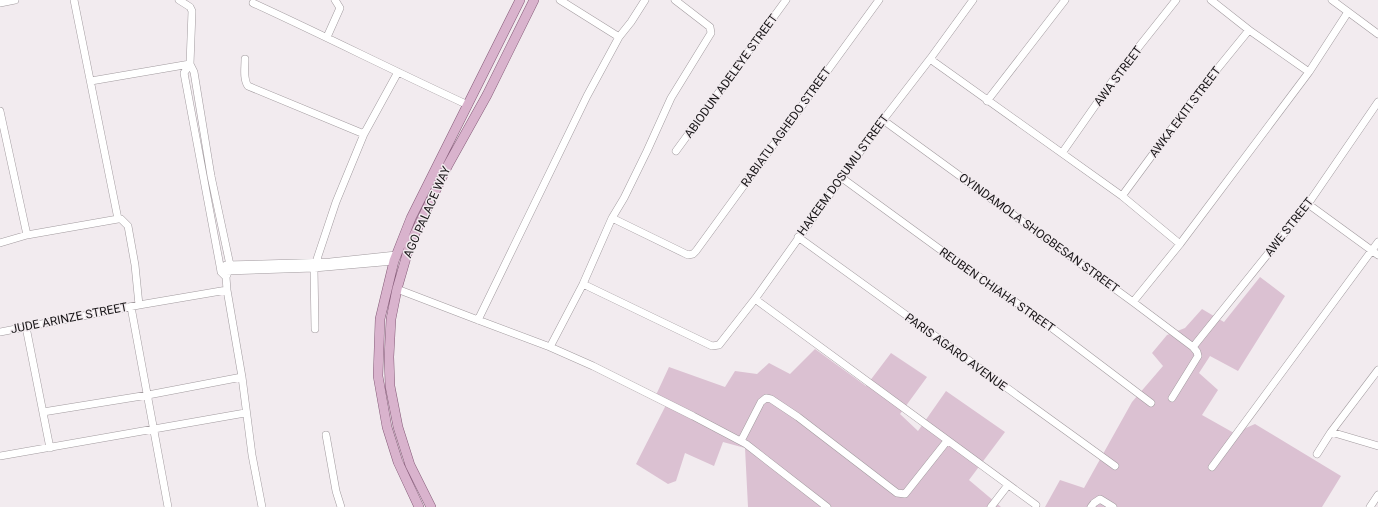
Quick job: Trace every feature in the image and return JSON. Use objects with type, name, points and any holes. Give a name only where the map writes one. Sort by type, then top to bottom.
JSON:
[{"type":"main road","name":"AGO PALACE WAY","points":[[419,507],[398,462],[387,427],[378,376],[380,319],[395,258],[411,218],[520,0]]},
{"type":"main road","name":"AGO PALACE WAY","points":[[431,507],[410,465],[398,427],[390,386],[389,357],[391,319],[397,289],[410,244],[448,165],[486,95],[534,0]]},
{"type":"street","points":[[0,3],[16,0]]},
{"type":"street","points":[[74,0],[86,66],[91,81],[118,219]]},
{"type":"street","points":[[179,0],[190,7],[192,11],[190,64],[194,72],[212,176],[227,290],[242,377],[245,414],[254,470],[262,507]]},
{"type":"street","points":[[327,37],[340,8],[335,0]]},
{"type":"street","points":[[560,0],[619,37]]},
{"type":"street","points":[[478,320],[583,103],[619,37],[631,22],[644,0]]},
{"type":"street","points":[[550,347],[583,284],[612,218],[624,198],[647,152],[671,98],[711,33],[710,27],[675,0]]},
{"type":"street","name":"RABIATU AGHEDO STREET","points":[[612,218],[688,255],[693,254],[879,0]]},
{"type":"street","name":"HAKEEM DOSUMU STREET","points":[[583,284],[712,346],[719,345],[883,120],[973,0]]},
{"type":"street","points":[[988,101],[1065,0]]},
{"type":"street","name":"AWA STREET","points":[[1062,153],[1118,73],[1176,0]]},
{"type":"street","points":[[1211,0],[1249,30],[1309,72]]},
{"type":"street","points":[[1332,0],[1378,34]]},
{"type":"street","name":"ABIODUN ADELEYE STREET","points":[[676,151],[783,1]]},
{"type":"street","points":[[253,3],[468,105]]},
{"type":"street","points":[[1134,302],[1180,244],[1309,72],[1348,12]]},
{"type":"street","name":"AWKA EKITI STREET","points":[[1122,196],[1201,89],[1249,30]]},
{"type":"street","points":[[245,59],[245,76],[248,86],[364,134]]},
{"type":"street","points":[[930,59],[1122,196],[1180,244]]},
{"type":"street","points":[[91,81],[190,64]]},
{"type":"street","points":[[315,329],[315,265],[336,202],[364,134],[398,72]]},
{"type":"street","name":"AWE STREET","points":[[1193,347],[1308,204],[1378,102]]},
{"type":"street","points":[[0,111],[27,235]]},
{"type":"street","name":"OYINDAMOLA SHOGBESAN STREET","points":[[883,120],[1134,302],[1193,347]]},
{"type":"street","name":"REUBEN CHIAHA STREET","points":[[842,178],[938,248],[1044,322],[1151,403]]},
{"type":"street","points":[[1308,204],[1378,254]]},
{"type":"street","points":[[0,243],[27,235],[118,219],[122,219],[128,226],[135,265],[135,306],[148,395],[168,507]]},
{"type":"street","name":"PARIS AGARO AVENUE","points":[[798,237],[1115,466]]},
{"type":"street","points":[[1212,468],[1378,242]]},
{"type":"street","points":[[225,270],[315,265],[395,258]]},
{"type":"street","points":[[397,289],[550,347],[593,366],[741,441],[827,507]]},
{"type":"street","name":"JUDE ARINZE STREET","points":[[0,332],[227,290]]},
{"type":"street","points":[[754,299],[1036,505]]},
{"type":"street","points":[[26,327],[50,448]]},
{"type":"street","points":[[1172,398],[1198,356],[1193,347]]},
{"type":"street","points":[[1317,454],[1331,432],[1378,370]]},
{"type":"street","points":[[43,412],[148,395],[242,377]]},
{"type":"street","points":[[741,441],[761,402],[766,398],[798,417],[897,493],[905,494],[947,441]]},
{"type":"street","points":[[0,456],[245,414]]},
{"type":"street","points":[[1331,432],[1378,446]]},
{"type":"street","points":[[326,435],[340,507]]},
{"type":"street","points":[[991,507],[1008,485]]},
{"type":"street","points":[[1370,507],[1378,496]]},
{"type":"street","points":[[1091,507],[1094,502],[1100,499],[1113,507]]},
{"type":"shaded area","points":[[1260,277],[1285,296],[1238,371],[1210,356],[1199,373],[1218,390],[1202,415],[1234,433],[1255,424],[1341,476],[1322,507],[1045,507],[1060,480],[1084,488],[1132,402],[1163,366],[1152,353],[1167,335],[1185,328],[1202,309],[1224,322]]},
{"type":"shaded area","points":[[815,349],[866,386],[891,353],[927,377],[900,414],[918,431],[946,391],[1005,432],[969,480],[1001,507],[748,507],[745,448],[723,442],[714,466],[685,453],[676,481],[668,484],[636,464],[666,405],[656,395],[669,367],[725,387],[735,371],[757,374],[769,363],[790,374]]}]
